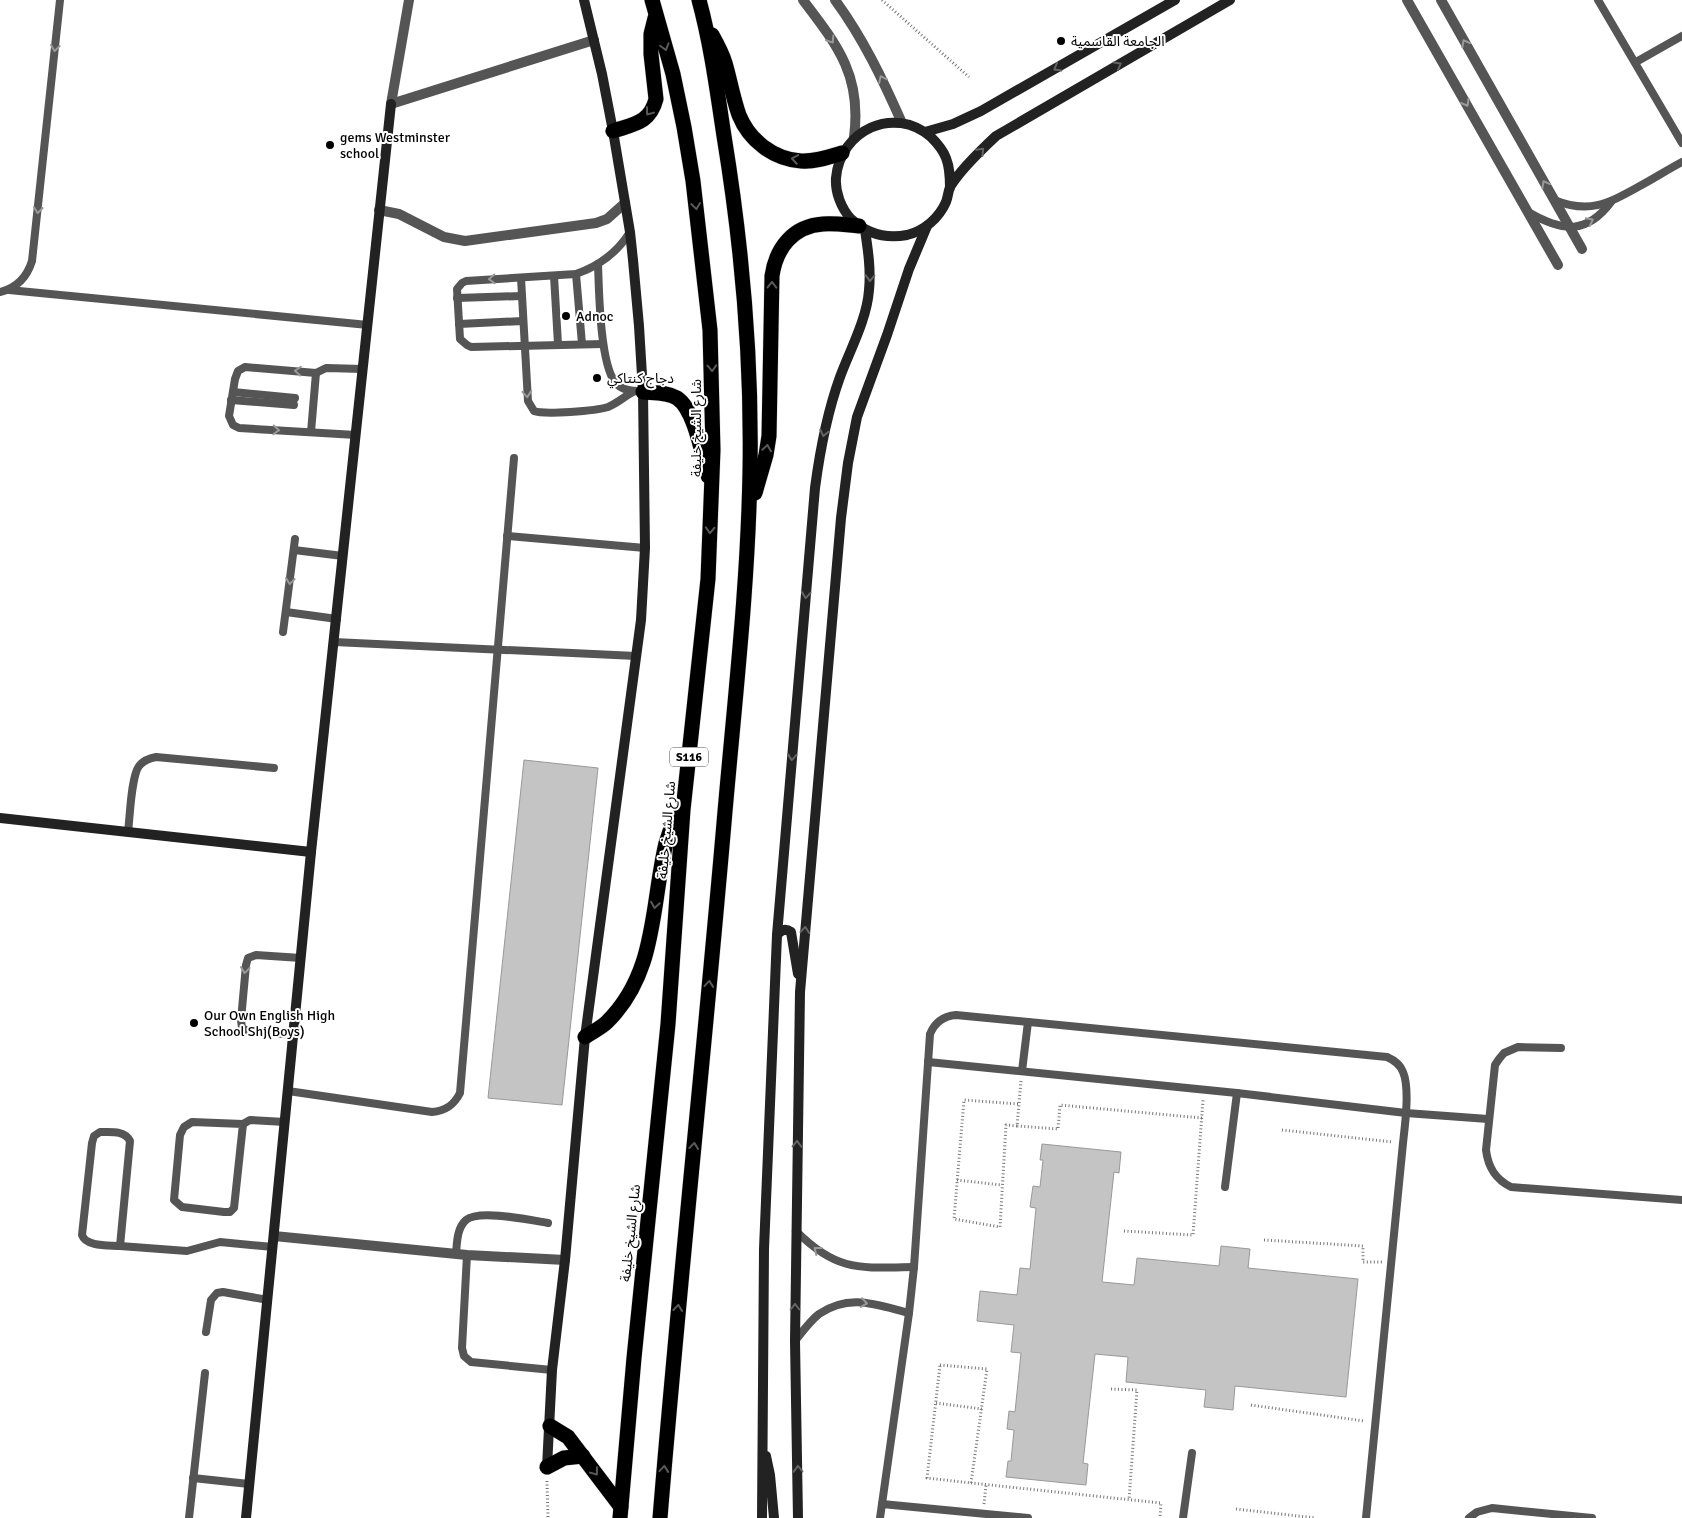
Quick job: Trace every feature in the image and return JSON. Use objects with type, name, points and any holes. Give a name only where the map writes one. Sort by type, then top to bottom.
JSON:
[{"type":"highway","points":[[660,1518],[722,853],[742,620],[749,511],[750,394],[744,293],[730,169],[706,24],[699,0]]},
{"type":"highway","points":[[613,131],[643,120],[654,107],[656,99],[650,44],[654,7]]},
{"type":"highway","name":"شارع الشيخ خليفة","points":[[620,1512],[668,1024],[683,810],[708,580],[712,490],[712,370],[710,330],[700,235],[684,126],[673,74],[654,7]]},
{"type":"highway","points":[[706,24],[724,61],[739,115],[749,133],[763,147],[781,157],[801,161],[822,160],[842,153]]},
{"type":"highway","points":[[749,511],[766,455],[768,441],[772,276],[778,253],[792,235],[813,225],[824,224],[862,228]]},
{"type":"highway","points":[[639,392],[668,394],[676,398],[689,411],[712,490]]},
{"type":"highway","points":[[585,1037],[606,1023],[619,1009],[640,976],[648,948],[666,843],[676,820],[683,810]]},
{"type":"highway","points":[[550,1426],[564,1433],[620,1512]]},
{"type":"highway","points":[[547,1467],[564,1458],[582,1456]]},
{"type":"street","points":[[246,1518],[311,852],[379,210],[391,104],[409,0]]},
{"type":"street","points":[[547,1467],[552,1370],[565,1260],[585,1037],[636,656],[641,611],[644,548],[639,326],[630,232],[613,131],[584,0]]},
{"type":"street","points":[[803,0],[822,25],[850,73],[855,94],[857,116],[854,138]]},
{"type":"street","points":[[835,0],[853,26],[877,70],[902,123]]},
{"type":"street","points":[[925,132],[953,124],[981,111],[1175,0]]},
{"type":"street","points":[[950,188],[980,151],[996,136],[1230,0]]},
{"type":"street","points":[[1407,0],[1558,265]]},
{"type":"street","points":[[1441,0],[1582,249]]},
{"type":"street","points":[[391,104],[594,40]]},
{"type":"street","points":[[884,123],[902,123],[925,132],[937,142],[946,156],[950,172],[950,188],[946,203],[938,216],[927,226],[912,234],[896,237],[880,236],[862,228],[847,215],[839,200],[836,184],[837,168],[842,153],[854,138],[868,128],[884,123]]},
{"type":"street","points":[[379,210],[399,214],[444,238],[465,241],[596,223],[607,219],[625,203]]},
{"type":"street","points":[[798,1518],[795,1341],[800,992],[841,518],[848,463],[857,417],[909,269],[927,226]]},
{"type":"street","points":[[762,1518],[764,1249],[777,935],[815,488],[821,446],[829,412],[839,379],[865,311],[869,291],[870,270],[862,228]]},
{"type":"street","points":[[0,818],[311,852]]},
{"type":"street","points":[[777,935],[780,930],[784,929],[788,930],[793,936],[800,992]]},
{"type":"street","points":[[274,1236],[467,1255],[565,1260]]},
{"type":"street","points":[[762,1443],[770,1475],[774,1518]]},
{"type":"lane","points":[[0,292],[16,286],[26,275],[32,261],[60,0]]},
{"type":"lane","points":[[1598,0],[1682,143]]},
{"type":"lane","points":[[1636,62],[1682,36]]},
{"type":"lane","points":[[1530,213],[1549,222],[1569,227],[1579,226],[1597,218],[1612,202],[1682,162]]},
{"type":"lane","points":[[1554,200],[1587,207],[1612,202]]},
{"type":"lane","points":[[603,344],[467,346],[460,338],[457,289],[459,285],[466,281],[576,274],[598,264],[616,251],[630,232]]},
{"type":"lane","points":[[598,264],[603,344],[609,370],[614,381],[624,390],[639,392]]},
{"type":"lane","points":[[576,274],[582,344]]},
{"type":"lane","points":[[554,276],[558,344]]},
{"type":"lane","points":[[521,278],[524,345],[528,401],[530,406],[539,413],[603,408],[639,392]]},
{"type":"lane","points":[[9,290],[368,325]]},
{"type":"lane","points":[[457,298],[522,296]]},
{"type":"lane","points":[[459,324],[523,321]]},
{"type":"lane","points":[[356,435],[236,427],[232,425],[229,419],[236,375],[245,367],[316,373],[326,368],[363,370]]},
{"type":"lane","points":[[311,432],[316,373]]},
{"type":"lane","points":[[232,396],[295,401]]},
{"type":"lane","points":[[288,1092],[432,1112],[446,1109],[452,1105],[460,1093],[514,458]]},
{"type":"lane","points":[[507,536],[644,548]]},
{"type":"lane","points":[[283,632],[296,539]]},
{"type":"lane","points":[[294,550],[343,556]]},
{"type":"lane","points":[[286,612],[337,619]]},
{"type":"lane","points":[[334,642],[636,656]]},
{"type":"lane","points":[[128,832],[134,777],[138,767],[146,760],[156,757],[274,768]]},
{"type":"lane","points":[[294,1035],[248,1031],[242,1028],[246,961],[252,956],[301,958]]},
{"type":"lane","points":[[880,1518],[914,1267],[930,1034],[932,1028],[941,1019],[956,1015],[1387,1057],[1400,1066],[1405,1080],[1406,1113],[1404,1143],[1366,1518]]},
{"type":"lane","points":[[1022,1071],[1028,1022]]},
{"type":"lane","points":[[1561,1048],[1518,1047],[1504,1053],[1495,1066],[1486,1150],[1488,1163],[1496,1178],[1510,1187],[1682,1200]]},
{"type":"lane","points":[[928,1062],[1237,1093],[1406,1113],[1488,1119]]},
{"type":"lane","points":[[1225,1187],[1237,1093]]},
{"type":"lane","points":[[243,1124],[232,1210],[224,1212],[182,1207],[176,1203],[173,1192],[180,1136],[184,1127],[188,1124],[197,1122],[243,1124],[250,1120],[285,1122]]},
{"type":"lane","points":[[120,1246],[130,1141],[128,1136],[123,1133],[100,1132],[94,1136],[92,1143],[82,1235],[87,1242],[120,1246],[187,1250],[220,1242],[273,1247]]},
{"type":"lane","points":[[456,1254],[459,1232],[466,1220],[472,1217],[485,1215],[548,1222]]},
{"type":"lane","points":[[796,1231],[824,1255],[849,1265],[864,1268],[914,1267]]},
{"type":"lane","points":[[467,1255],[462,1348],[464,1356],[471,1362],[552,1370]]},
{"type":"lane","points":[[206,1332],[211,1300],[217,1293],[223,1292],[268,1300]]},
{"type":"lane","points":[[795,1341],[818,1315],[846,1302],[862,1302],[909,1313]]},
{"type":"lane","points":[[189,1518],[205,1373]]},
{"type":"lane","points":[[1183,1518],[1192,1454]]},
{"type":"lane","points":[[193,1478],[249,1484]]},
{"type":"lane","points":[[882,1504],[982,1516],[1028,1518]]},
{"type":"lane","points":[[1468,1518],[1477,1512],[1492,1508],[1592,1518]]},
{"type":"path","points":[[882,0],[969,77]]},
{"type":"path","points":[[1017,1126],[1022,1071]]},
{"type":"path","points":[[1124,1231],[1193,1235],[1204,1090]]},
{"type":"path","points":[[1019,1104],[964,1100],[954,1219],[1000,1227],[1006,1125],[1058,1130],[1060,1105],[1202,1118]]},
{"type":"path","points":[[1282,1130],[1404,1143]]},
{"type":"path","points":[[957,1180],[1001,1185]]},
{"type":"path","points":[[1264,1240],[1363,1246],[1363,1262],[1392,1262]]},
{"type":"path","points":[[971,1483],[988,1369],[940,1365],[927,1478],[986,1485],[1161,1503],[1160,1518]]},
{"type":"path","points":[[1111,1389],[1137,1390],[1128,1500]]},
{"type":"path","points":[[936,1403],[982,1409]]},
{"type":"path","points":[[1251,1405],[1376,1423]]},
{"type":"path","points":[[547,1467],[548,1518]]},
{"type":"path","points":[[982,1516],[986,1485]]},
{"type":"path","points":[[1236,1510],[1316,1518]]},
{"type":"building","points":[[524,760],[598,768],[562,1105],[488,1098]]},
{"type":"building","points":[[1042,1144],[1121,1152],[1119,1173],[1114,1172],[1102,1282],[1134,1285],[1137,1258],[1219,1266],[1221,1246],[1250,1249],[1248,1268],[1358,1279],[1346,1397],[1235,1386],[1233,1410],[1204,1407],[1206,1390],[1126,1382],[1128,1357],[1095,1354],[1083,1463],[1088,1464],[1086,1485],[1006,1477],[1008,1461],[1011,1461],[1014,1430],[1007,1429],[1009,1411],[1015,1412],[1021,1353],[1011,1352],[1014,1325],[977,1321],[980,1291],[1017,1295],[1020,1268],[1030,1269],[1036,1208],[1030,1207],[1033,1186],[1040,1187],[1043,1160],[1040,1160]]},
{"type":"place","name":"الجامعة القاسمية","points":[[1061,41]]},
{"type":"place","name":"gems Westminster school","points":[[330,145]]},
{"type":"place","name":"Adnoc","points":[[566,316]]},
{"type":"place","name":"دجاج كنتاكي","points":[[597,378]]},
{"type":"place","name":"Our Own English High School Shj(Boys)","points":[[194,1023]]}]
